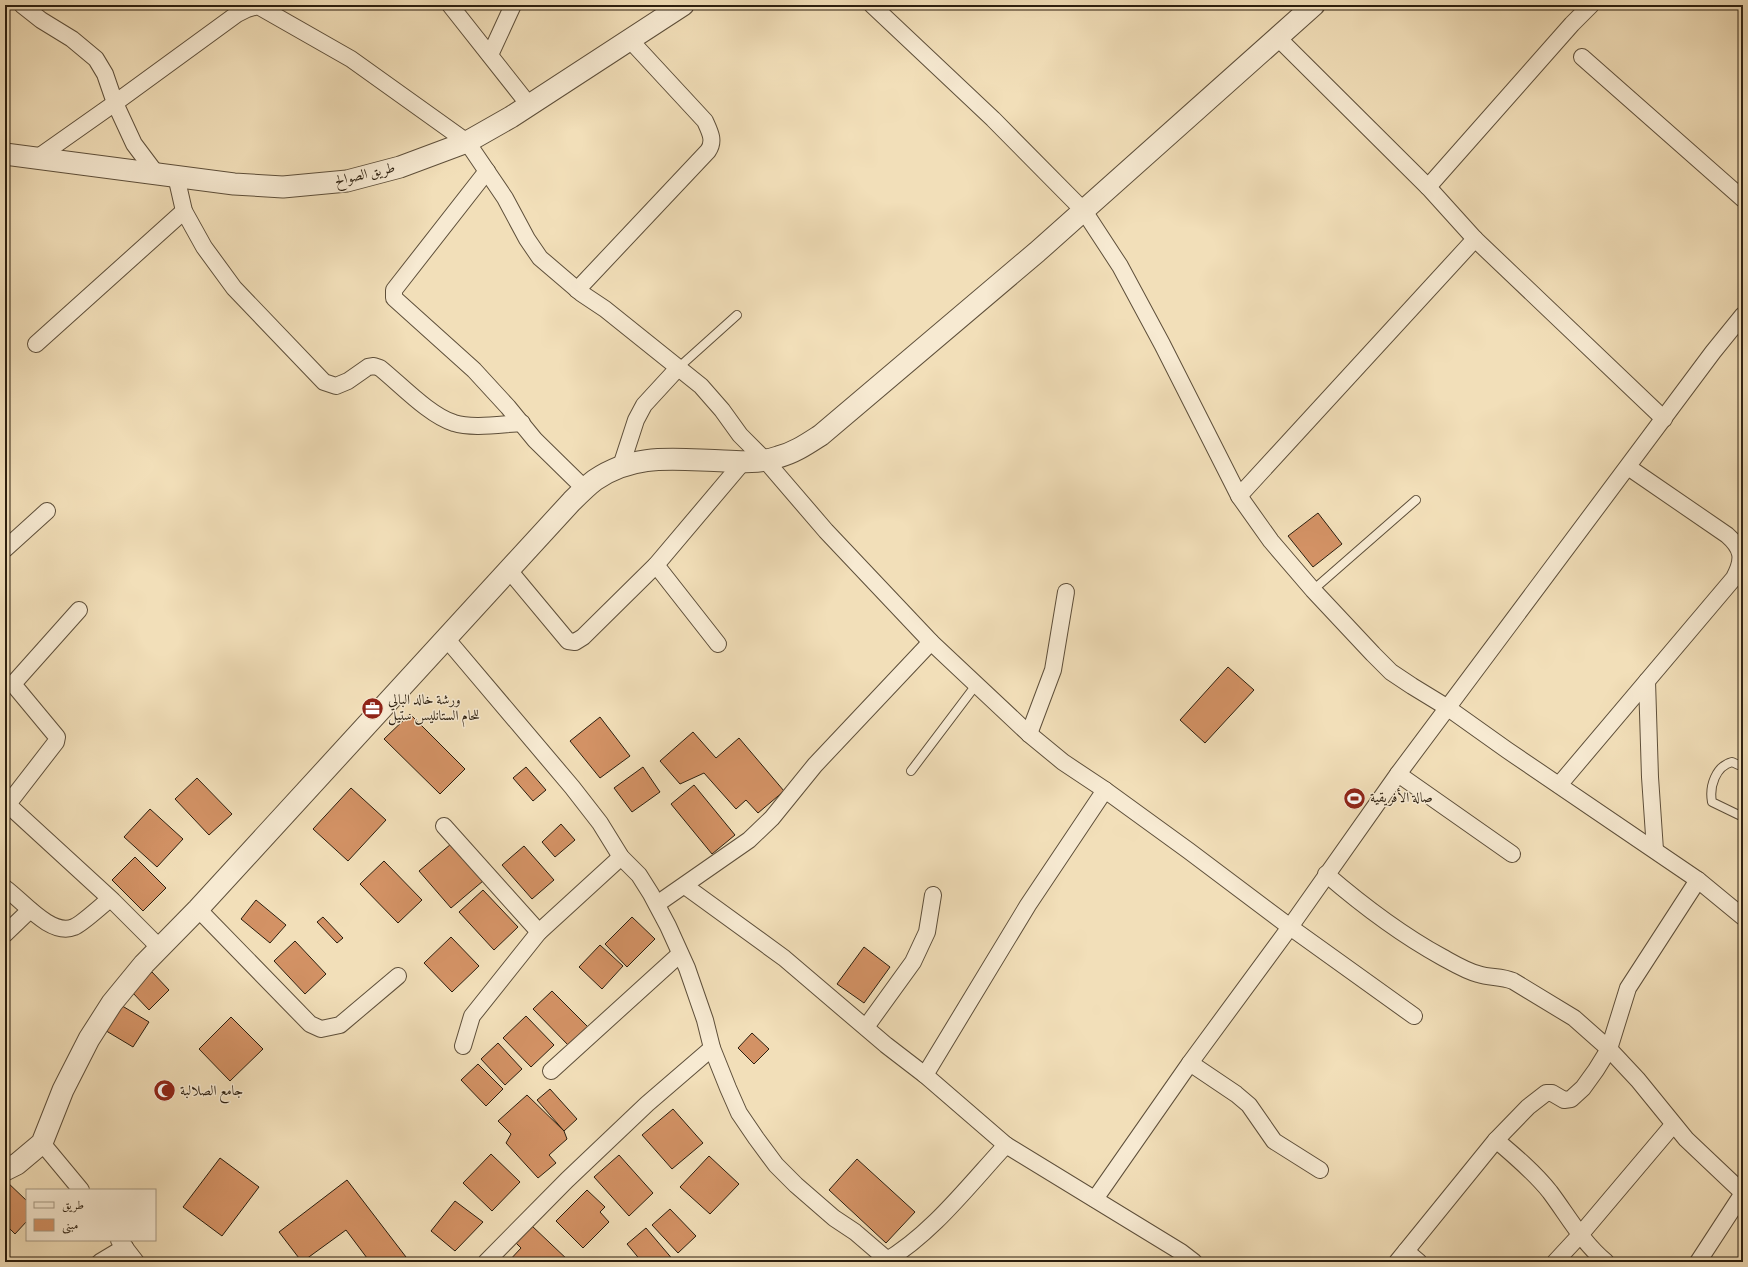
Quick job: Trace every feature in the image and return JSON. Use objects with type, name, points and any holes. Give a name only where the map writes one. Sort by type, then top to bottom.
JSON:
[{"type":"street","points":[[22,5],[41,20],[72,39],[96,59],[105,74],[115,103],[134,144],[155,172]]},
{"type":"street","points":[[450,5],[529,105]]},
{"type":"street","points":[[490,55],[513,5]]},
{"type":"street","name":"طريق الصوالح","points":[[5,154],[241,184],[283,187],[319,185],[347,181],[400,167],[467,142],[529,105],[683,5]]},
{"type":"street","points":[[872,5],[993,119],[1084,211],[1120,266],[1240,496],[1271,541],[1313,590],[1391,672],[1448,708],[1655,850],[1698,880],[1743,917]]},
{"type":"street","points":[[5,1170],[17,1164],[42,1143],[63,1090],[89,1039],[112,1003],[144,964],[198,909],[445,637],[572,500],[594,481],[621,466],[642,460],[670,458],[743,462],[765,460],[790,453],[821,435],[1084,211],[1314,5]]},
{"type":"street","points":[[1428,187],[1572,24],[1591,5]]},
{"type":"street","points":[[37,158],[237,14],[247,9],[258,6],[352,59],[467,142],[505,198],[527,240],[540,258],[577,290],[605,310],[701,386],[722,410],[740,435],[765,460],[826,531],[931,642],[1029,734],[1063,762],[1190,851],[1290,927],[1414,1016]]},
{"type":"street","points":[[1278,38],[1428,187],[1475,239],[1664,419]]},
{"type":"street","points":[[577,290],[708,152],[712,145],[711,132],[706,121],[630,40]]},
{"type":"street","points":[[1582,57],[1743,199]]},
{"type":"street","points":[[487,171],[394,290],[393,295],[398,303],[474,370],[522,423],[535,440],[585,489]]},
{"type":"street","points":[[176,176],[184,211],[204,247],[234,288],[324,382],[336,386],[348,381],[368,367],[374,366],[380,368],[433,413],[454,423],[472,425],[522,423]]},
{"type":"street","points":[[36,344],[184,211]]},
{"type":"street","points":[[1240,496],[1475,239]]},
{"type":"street","points":[[1095,1199],[1190,1063],[1290,927],[1398,774],[1743,314]]},
{"type":"street","points":[[621,466],[636,420],[644,405],[678,368]]},
{"type":"street","points":[[508,569],[568,641],[575,642],[656,565],[743,462]]},
{"type":"street","points":[[1559,785],[1734,578],[1739,569],[1741,560],[1740,551],[1736,543],[1727,535],[1628,467]]},
{"type":"street","points":[[5,550],[47,511]]},
{"type":"street","points":[[656,565],[718,644]]},
{"type":"street","points":[[1029,734],[1053,670],[1066,592]]},
{"type":"street","points":[[79,610],[13,684],[57,737],[56,742],[7,803],[160,948]]},
{"type":"street","points":[[445,637],[572,787],[600,823],[622,857],[639,875],[658,904],[687,968],[705,1020],[712,1048],[739,1112],[776,1165],[796,1185],[834,1218],[855,1232],[887,1261],[914,1241],[944,1213],[1006,1145]]},
{"type":"street","points":[[658,904],[749,840],[772,818],[815,765],[931,642]]},
{"type":"street","points":[[1647,681],[1650,777],[1655,850]]},
{"type":"street","points":[[1398,774],[1512,854]]},
{"type":"street","points":[[925,1075],[1028,906],[1105,790]]},
{"type":"street","points":[[444,826],[539,932]]},
{"type":"street","points":[[463,1046],[472,1016],[539,932],[622,857]]},
{"type":"street","points":[[1326,874],[1361,905],[1424,948],[1477,974],[1503,977],[1513,981],[1574,1018],[1609,1049],[1638,1080],[1673,1125],[1695,1149],[1743,1193],[1698,1262]]},
{"type":"street","points":[[1419,1262],[1402,1257],[1496,1140],[1546,1093],[1552,1093],[1564,1100],[1571,1099],[1583,1088],[1609,1049],[1628,988],[1698,880]]},
{"type":"street","points":[[685,886],[784,958],[925,1075],[1006,1145],[1181,1252],[1194,1262]]},
{"type":"street","points":[[5,888],[43,920],[58,928],[74,928],[110,899]]},
{"type":"street","points":[[866,1027],[913,962],[927,932],[933,895]]},
{"type":"street","points":[[198,909],[310,1024],[321,1029],[340,1025],[398,976]]},
{"type":"street","points":[[5,934],[30,910]]},
{"type":"street","points":[[552,1072],[680,954]]},
{"type":"street","points":[[486,1262],[567,1180],[641,1109],[712,1048]]},
{"type":"street","points":[[1190,1063],[1236,1094],[1249,1105],[1274,1141],[1320,1170]]},
{"type":"street","points":[[1555,1262],[1580,1235],[1673,1125]]},
{"type":"street","points":[[1496,1140],[1518,1158],[1549,1192],[1593,1251],[1606,1262]]},
{"type":"street","points":[[42,1143],[80,1189]]},
{"type":"street","points":[[100,1262],[122,1244],[136,1262]]},
{"type":"lane","points":[[678,368],[738,315]]},
{"type":"lane","points":[[1313,590],[1416,500]]},
{"type":"lane","points":[[911,771],[976,685]]},
{"type":"lane","points":[[1743,767],[1732,762],[1724,764],[1719,770],[1710,789],[1712,802],[1743,818]]},
{"type":"building","points":[[1318,513],[1342,544],[1313,567],[1288,536]]},
{"type":"building","points":[[1228,667],[1254,690],[1205,743],[1180,720]]},
{"type":"building","points":[[410,714],[465,769],[440,794],[384,739]]},
{"type":"building","points":[[600,717],[630,756],[600,778],[570,741]]},
{"type":"building","points":[[693,732],[716,758],[739,738],[784,791],[758,813],[746,800],[736,809],[704,773],[680,784],[660,761]]},
{"type":"building","points":[[526,767],[546,790],[533,801],[513,778]]},
{"type":"building","points":[[643,767],[660,792],[632,812],[614,788]]},
{"type":"building","points":[[197,778],[232,814],[209,835],[175,799]]},
{"type":"building","points":[[694,785],[735,835],[712,854],[671,804]]},
{"type":"building","points":[[351,788],[386,820],[348,861],[313,829]]},
{"type":"building","points":[[150,809],[183,839],[157,867],[124,837]]},
{"type":"building","points":[[561,824],[575,840],[555,857],[542,842]]},
{"type":"building","points":[[451,844],[483,881],[451,908],[419,871]]},
{"type":"building","points":[[524,846],[554,880],[532,899],[502,865]]},
{"type":"building","points":[[135,857],[166,888],[143,911],[112,880]]},
{"type":"building","points":[[384,861],[422,900],[398,923],[360,884]]},
{"type":"building","points":[[483,890],[518,927],[494,950],[459,912]]},
{"type":"building","points":[[256,900],[286,925],[270,943],[241,919]]},
{"type":"building","points":[[323,917],[343,938],[337,943],[317,922]]},
{"type":"building","points":[[632,917],[655,939],[627,967],[605,944]]},
{"type":"building","points":[[451,937],[479,966],[452,992],[424,963]]},
{"type":"building","points":[[295,941],[326,974],[305,994],[274,961]]},
{"type":"building","points":[[600,945],[623,966],[602,989],[579,967]]},
{"type":"building","points":[[864,947],[890,967],[864,1003],[837,984]]},
{"type":"building","points":[[152,972],[169,990],[149,1010],[132,992]]},
{"type":"building","points":[[552,991],[588,1027],[569,1046],[533,1009]]},
{"type":"building","points":[[119,1004],[149,1022],[133,1047],[103,1029]]},
{"type":"building","points":[[526,1016],[554,1045],[531,1067],[503,1038]]},
{"type":"building","points":[[231,1017],[263,1049],[230,1081],[199,1049]]},
{"type":"building","points":[[752,1033],[769,1049],[754,1064],[738,1048]]},
{"type":"building","points":[[498,1043],[522,1069],[505,1085],[481,1059]]},
{"type":"building","points":[[478,1064],[503,1089],[486,1106],[461,1080]]},
{"type":"building","points":[[550,1089],[577,1119],[564,1131],[537,1100]]},
{"type":"building","points":[[527,1095],[564,1131],[567,1139],[549,1155],[556,1163],[538,1178],[506,1143],[511,1134],[498,1121]]},
{"type":"building","points":[[673,1109],[703,1143],[672,1169],[642,1135]]},
{"type":"building","points":[[491,1154],[520,1182],[492,1211],[463,1183]]},
{"type":"building","points":[[619,1155],[653,1193],[629,1216],[594,1177]]},
{"type":"building","points":[[709,1156],[739,1184],[710,1214],[680,1187]]},
{"type":"building","points":[[220,1158],[259,1187],[222,1236],[183,1207]]},
{"type":"building","points":[[857,1159],[915,1212],[886,1243],[829,1190]]},
{"type":"building","points":[[5,1180],[26,1200],[26,1222],[15,1234],[5,1224]]},
{"type":"building","points":[[347,1180],[406,1257],[400,1262],[370,1262],[346,1230],[302,1262],[279,1232]]},
{"type":"building","points":[[587,1190],[605,1207],[600,1212],[609,1222],[583,1248],[556,1221]]},
{"type":"building","points":[[455,1201],[483,1222],[455,1251],[431,1231]]},
{"type":"building","points":[[670,1209],[696,1236],[678,1253],[652,1225]]},
{"type":"building","points":[[531,1225],[570,1262],[508,1262],[521,1248],[515,1242]]},
{"type":"building","points":[[646,1228],[674,1261],[673,1262],[642,1262],[627,1244]]},
{"type":"place","name":"ورشة خالد البالي للحام الستانليس ستيل","points":[[373,708]]},
{"type":"place","name":"صالة الأفريقية","points":[[1354,798]]},
{"type":"place","name":"جامع الصلالبة","points":[[165,1091]]}]
